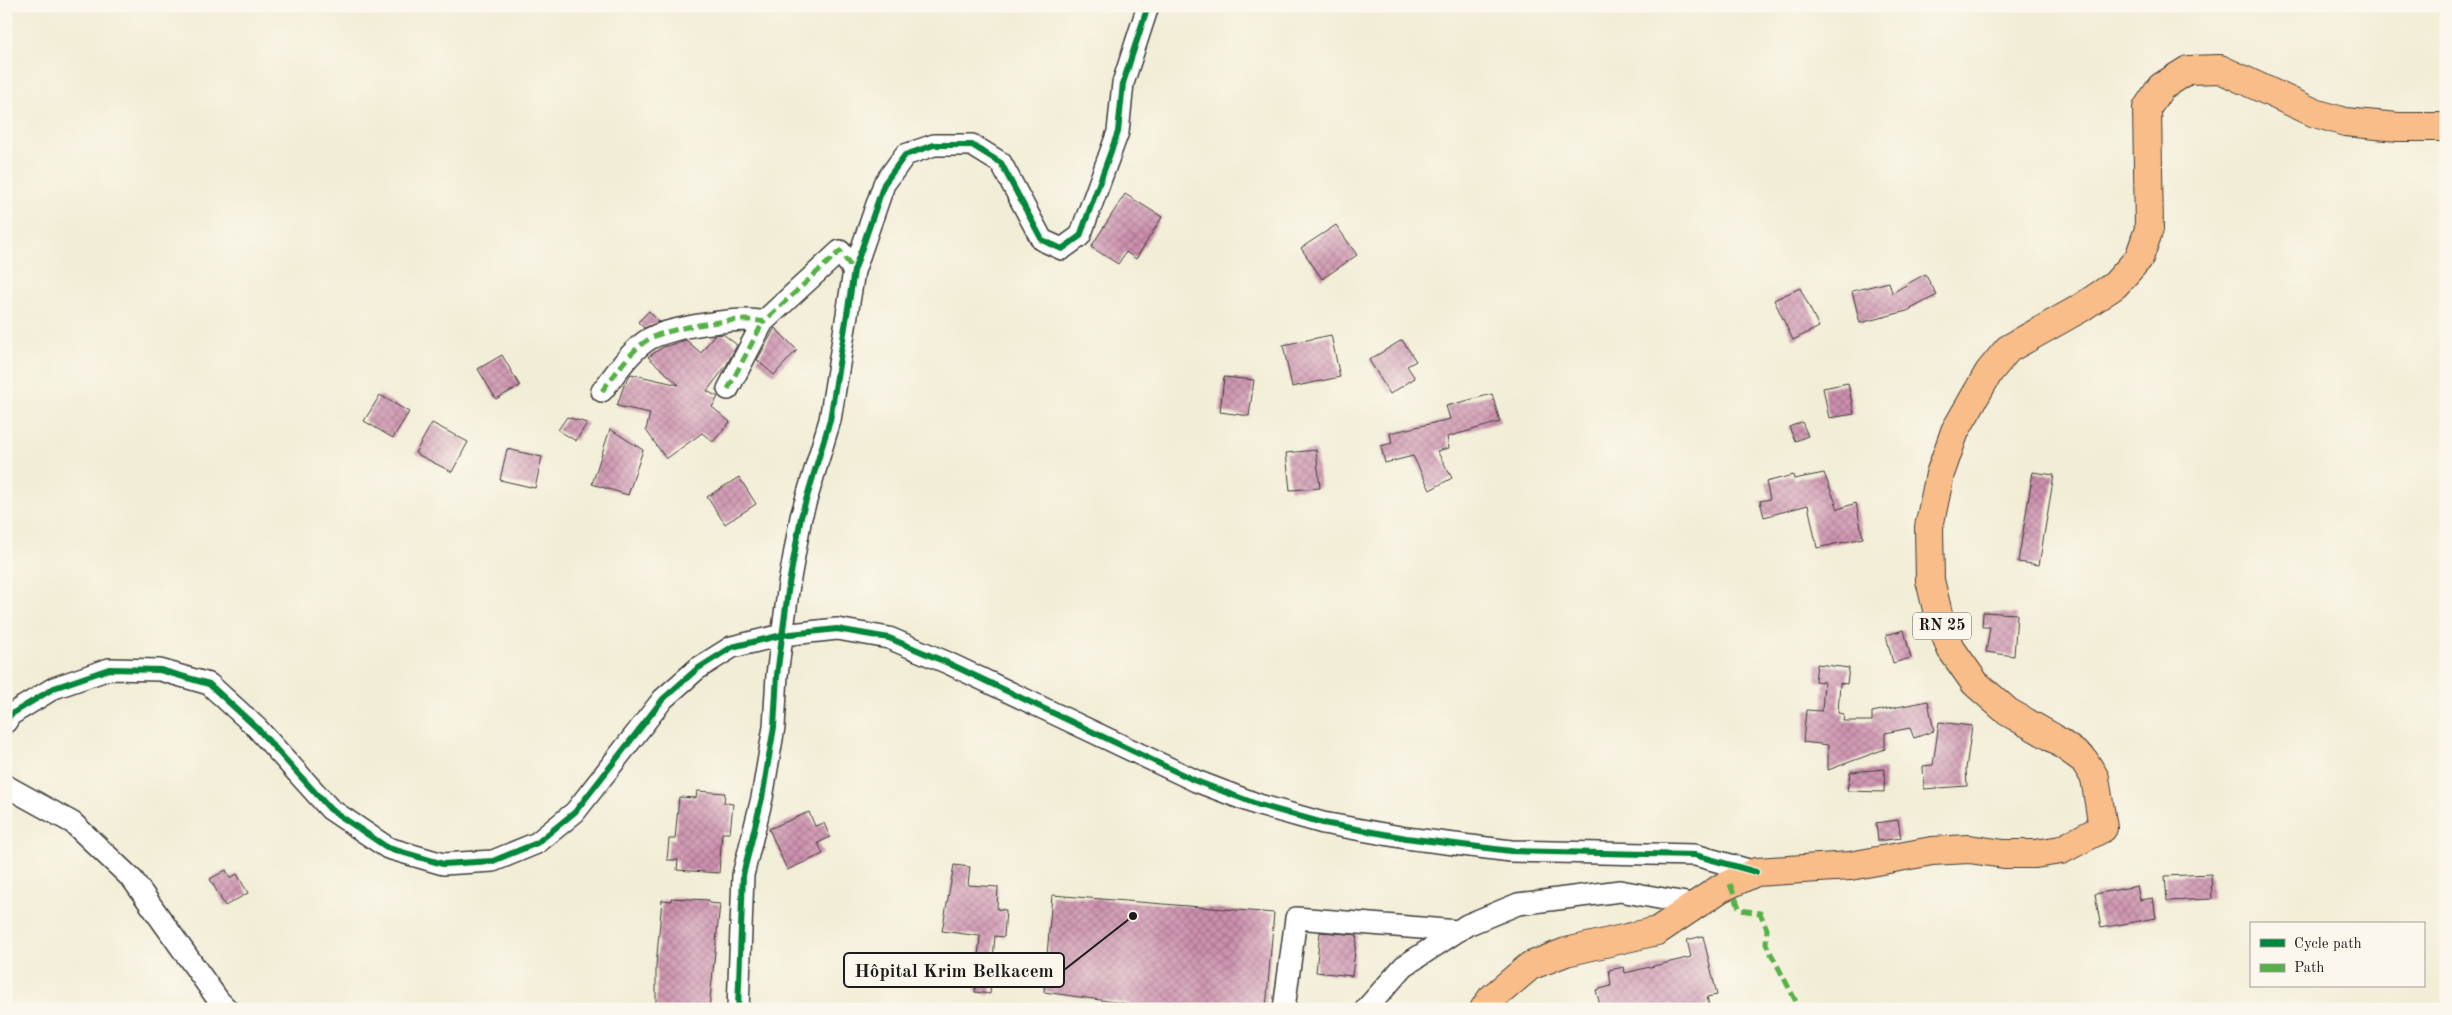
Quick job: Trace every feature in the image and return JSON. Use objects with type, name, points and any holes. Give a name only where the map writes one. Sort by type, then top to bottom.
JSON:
[{"type":"main road","name":"RN 25","points":[[1484,1009],[1491,999],[1530,966],[1566,952],[1657,931],[1721,888],[1756,872],[1850,866],[1942,850],[1969,849],[2004,854],[2035,854],[2061,850],[2103,828],[2096,778],[2084,760],[2052,737],[2008,712],[1976,683],[1951,649],[1939,618],[1930,580],[1929,527],[1940,474],[1955,431],[1989,372],[2008,349],[2079,310],[2115,285],[2139,258],[2149,229],[2148,108],[2161,87],[2188,70],[2220,68],[2315,113],[2345,122],[2398,127],[2446,127]]},
{"type":"street","points":[[738,1009],[743,875],[762,798],[774,727],[782,635],[801,517],[830,420],[854,271],[884,184],[905,155],[934,145],[972,145],[1001,163],[1042,240],[1062,249],[1080,236],[1118,132],[1123,83],[1148,6]]},
{"type":"street","points":[[728,389],[763,322],[840,251],[854,271]]},
{"type":"street","points":[[602,391],[624,363],[650,339],[679,329],[722,322],[755,319],[763,322]]},
{"type":"street","points":[[6,722],[10,714],[54,688],[109,669],[160,670],[209,684],[257,728],[330,809],[388,848],[443,864],[493,861],[537,843],[575,812],[663,699],[697,668],[732,647],[782,635],[837,629],[889,638],[948,663],[1196,781],[1259,804],[1323,823],[1406,838],[1511,851],[1694,855],[1756,872]]},
{"type":"street","points":[[6,786],[74,823],[133,880],[219,1001],[227,1009]]},
{"type":"street","points":[[1366,1009],[1404,966],[1467,925],[1518,904],[1620,891],[1697,905]]},
{"type":"street","points":[[1284,1009],[1296,918],[1458,931]]},
{"type":"building","points":[[1125,194],[1162,217],[1136,259],[1126,252],[1118,264],[1091,247]]},
{"type":"building","points":[[1336,225],[1357,255],[1322,279],[1301,248]]},
{"type":"building","points":[[1925,274],[1937,295],[1907,311],[1860,323],[1852,291],[1889,282],[1892,293]]},
{"type":"building","points":[[1800,288],[1819,327],[1793,340],[1774,300]]},
{"type":"building","points":[[649,311],[659,322],[644,328],[638,322]]},
{"type":"building","points":[[775,328],[797,350],[774,375],[757,360]]},
{"type":"building","points":[[723,334],[737,345],[726,366],[707,391],[718,397],[712,407],[730,422],[713,442],[702,433],[666,459],[646,430],[650,413],[617,406],[624,385],[631,374],[679,385],[648,357],[663,347],[686,340],[701,353],[714,335]]},
{"type":"building","points":[[1331,335],[1340,377],[1292,387],[1283,345]]},
{"type":"building","points":[[1402,340],[1416,361],[1407,366],[1415,378],[1390,394],[1369,360]]},
{"type":"building","points":[[502,355],[520,386],[496,399],[478,369]]},
{"type":"building","points":[[1224,377],[1254,380],[1249,416],[1220,412]]},
{"type":"building","points":[[1848,383],[1854,414],[1829,418],[1823,388]]},
{"type":"building","points":[[1492,394],[1500,422],[1447,437],[1449,448],[1437,451],[1452,478],[1430,490],[1413,456],[1385,463],[1381,446],[1392,443],[1390,433],[1450,419],[1446,406]]},
{"type":"building","points":[[380,395],[409,412],[393,438],[364,421]]},
{"type":"building","points":[[567,417],[587,423],[576,441],[558,430]]},
{"type":"building","points":[[1802,422],[1808,436],[1795,441],[1789,427]]},
{"type":"building","points":[[432,423],[468,442],[452,472],[415,453]]},
{"type":"building","points":[[610,429],[643,450],[628,495],[592,484]]},
{"type":"building","points":[[507,449],[542,457],[535,488],[500,480]]},
{"type":"building","points":[[1316,450],[1320,488],[1290,490],[1286,453]]},
{"type":"building","points":[[2033,472],[2054,475],[2039,565],[2018,562]]},
{"type":"building","points":[[1824,473],[1838,509],[1856,503],[1863,538],[1817,548],[1808,505],[1764,517],[1760,501],[1770,499],[1766,482],[1793,475],[1794,479]]},
{"type":"building","points":[[739,477],[756,504],[725,524],[707,497]]},
{"type":"building","points":[[1983,612],[2017,614],[2014,656],[1986,652],[1990,627],[1982,627]]},
{"type":"building","points":[[1904,630],[1911,658],[1893,663],[1886,635]]},
{"type":"building","points":[[1817,664],[1849,668],[1847,684],[1840,683],[1838,713],[1844,714],[1843,721],[1872,721],[1872,712],[1928,701],[1934,731],[1914,738],[1910,728],[1885,733],[1885,749],[1828,770],[1828,745],[1803,742],[1806,710],[1822,711],[1824,682],[1815,681]]},
{"type":"building","points":[[1939,722],[1972,726],[1966,769],[1967,786],[1924,789],[1923,766],[1933,765]]},
{"type":"building","points":[[1885,769],[1884,792],[1847,791],[1850,772]]},
{"type":"building","points":[[697,791],[725,793],[724,803],[733,804],[730,833],[722,833],[719,873],[677,870],[678,860],[667,860],[669,839],[675,839],[679,797],[696,798]]},
{"type":"building","points":[[809,812],[815,826],[824,823],[830,837],[818,843],[823,854],[787,870],[769,829]]},
{"type":"building","points":[[1898,820],[1901,838],[1878,841],[1876,823]]},
{"type":"building","points":[[954,865],[970,867],[968,885],[998,887],[997,909],[1006,910],[1004,937],[995,936],[990,994],[975,992],[980,936],[942,931]]},
{"type":"building","points":[[226,870],[230,878],[237,874],[248,893],[225,906],[210,879]]},
{"type":"building","points":[[2211,874],[2212,899],[2167,901],[2165,876]]},
{"type":"building","points":[[2137,886],[2140,900],[2153,898],[2156,918],[2101,928],[2095,894]]},
{"type":"building","points":[[1052,895],[1274,913],[1266,1009],[1129,1009],[1129,1004],[1044,992]]},
{"type":"building","points":[[671,898],[709,900],[709,903],[720,904],[709,1009],[656,1009],[656,966],[662,900],[671,901]]},
{"type":"building","points":[[1320,932],[1357,935],[1352,976],[1316,972]]},
{"type":"building","points":[[1703,936],[1717,995],[1707,997],[1709,1005],[1693,1009],[1601,1009],[1596,990],[1611,986],[1609,970],[1624,967],[1625,973],[1691,957],[1687,940]]},
{"type":"marked path","points":[[602,391],[629,356],[649,339],[688,327],[724,321],[754,320],[763,322],[840,251],[854,271]]},
{"type":"marked path","points":[[728,389],[763,322]]},
{"type":"marked path","points":[[1730,884],[1740,910],[1760,913],[1767,929],[1766,944],[1800,1009]]},
{"type":"cycle path","points":[[738,1009],[743,875],[762,798],[774,727],[777,675],[789,584],[801,517],[830,420],[854,271],[884,184],[905,155],[934,145],[972,145],[1001,163],[1042,240],[1062,249],[1080,236],[1118,132],[1123,83],[1148,6]]},
{"type":"cycle path","points":[[6,722],[10,715],[54,688],[109,669],[160,670],[209,684],[257,728],[330,809],[388,848],[443,864],[493,861],[537,843],[575,812],[663,699],[697,669],[732,647],[782,635],[837,629],[889,638],[948,663],[1196,781],[1259,805],[1323,823],[1406,838],[1511,851],[1695,855],[1756,872]]},
{"type":"place","name":"Hôpital Krim Belkacem","points":[[1133,916]]}]
